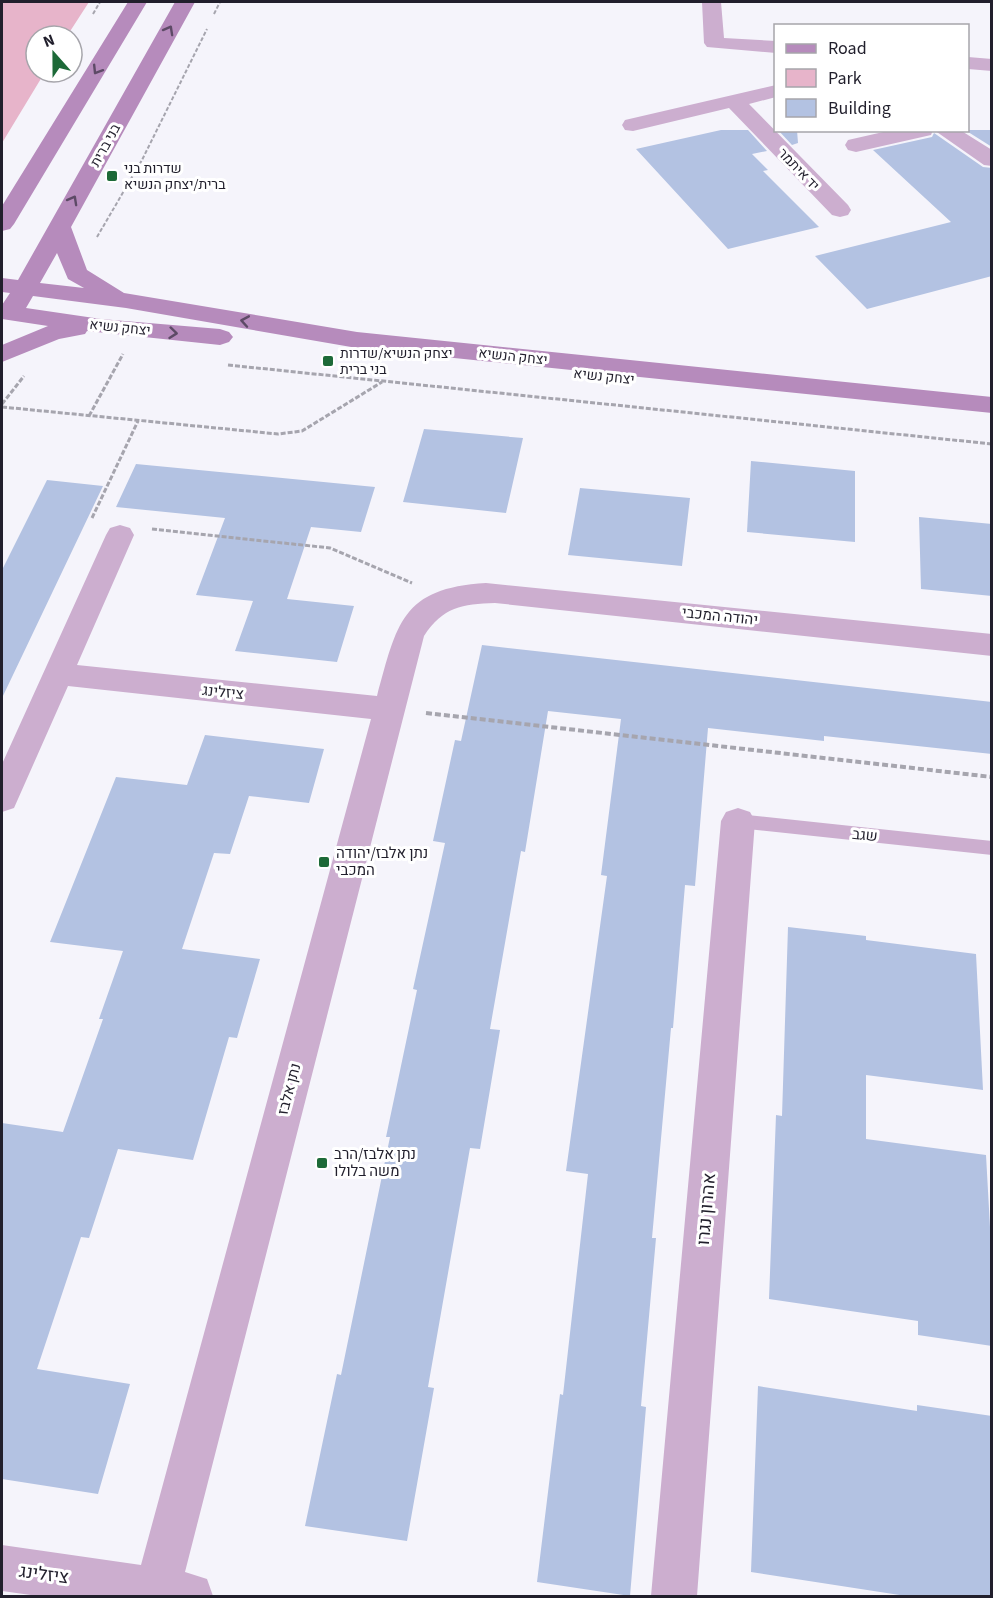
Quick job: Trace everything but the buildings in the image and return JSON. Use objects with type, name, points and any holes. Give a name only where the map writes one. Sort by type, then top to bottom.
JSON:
[{"type":"main road","points":[[2,224],[137,2]]},
{"type":"main road","name":"בני ברית","points":[[4,318],[13,287],[59,225],[185,2]]},
{"type":"main road","points":[[59,225],[76,274],[126,301]]},
{"type":"main road","name":"יצחק הנשיא","points":[[13,287],[126,301],[357,340],[992,405]]},
{"type":"main road","name":"יצחק נשיא","points":[[4,318],[992,416]]},
{"type":"main road","points":[[2,354],[54,333],[101,326]]},
{"type":"street","points":[[711,2],[714,43],[774,47]]},
{"type":"street","points":[[969,63],[992,65]]},
{"type":"street","points":[[633,125],[774,92]]},
{"type":"street","name":"יד איתמר","points":[[734,101],[840,210]]},
{"type":"street","points":[[856,145],[914,132]]},
{"type":"street","points":[[947,132],[992,160]]},
{"type":"street","points":[[2,799],[120,535]]},
{"type":"street","name":"יהודה המכבי","points":[[449,599],[470,593],[495,593],[992,645]]},
{"type":"street","name":"נתן אלבז","points":[[168,1595],[409,634],[424,612],[449,599]]},
{"type":"street","name":"ציזלינג","points":[[58,674],[389,709]]},
{"type":"street","name":"אהרון נגרו","points":[[674,1596],[738,821]]},
{"type":"street","name":"ציזלינג","points":[[2,1568],[168,1595]]},
{"type":"lane","name":"שגב","points":[[738,821],[992,848]]},
{"type":"path","points":[[76,274],[141,160],[220,2]]},
{"type":"path","points":[[89,416],[124,354],[114,353]]},
{"type":"path","points":[[218,364],[992,444]]},
{"type":"path","points":[[2,405],[25,375]]},
{"type":"path","points":[[2,405],[257,433],[302,431],[383,381]]},
{"type":"path","points":[[138,421],[85,532],[120,535],[125,526],[330,548],[449,599]]},
{"type":"path","points":[[389,709],[992,777]]},
{"type":"green space","points":[[2,2],[89,2],[75,24],[24,24],[24,84],[38,84],[2,143]]},
{"type":"place","name":"שדרות בני ברית/יצחק הנשיא","points":[[112,176]]},
{"type":"place","name":"יצחק הנשיא/שדרות בני ברית","points":[[328,361]]},
{"type":"place","name":"נתן אלבז/יהודה המכבי","points":[[324,862]]},
{"type":"place","name":"נתן אלבז/הרב משה בלולו","points":[[322,1163]]}]
